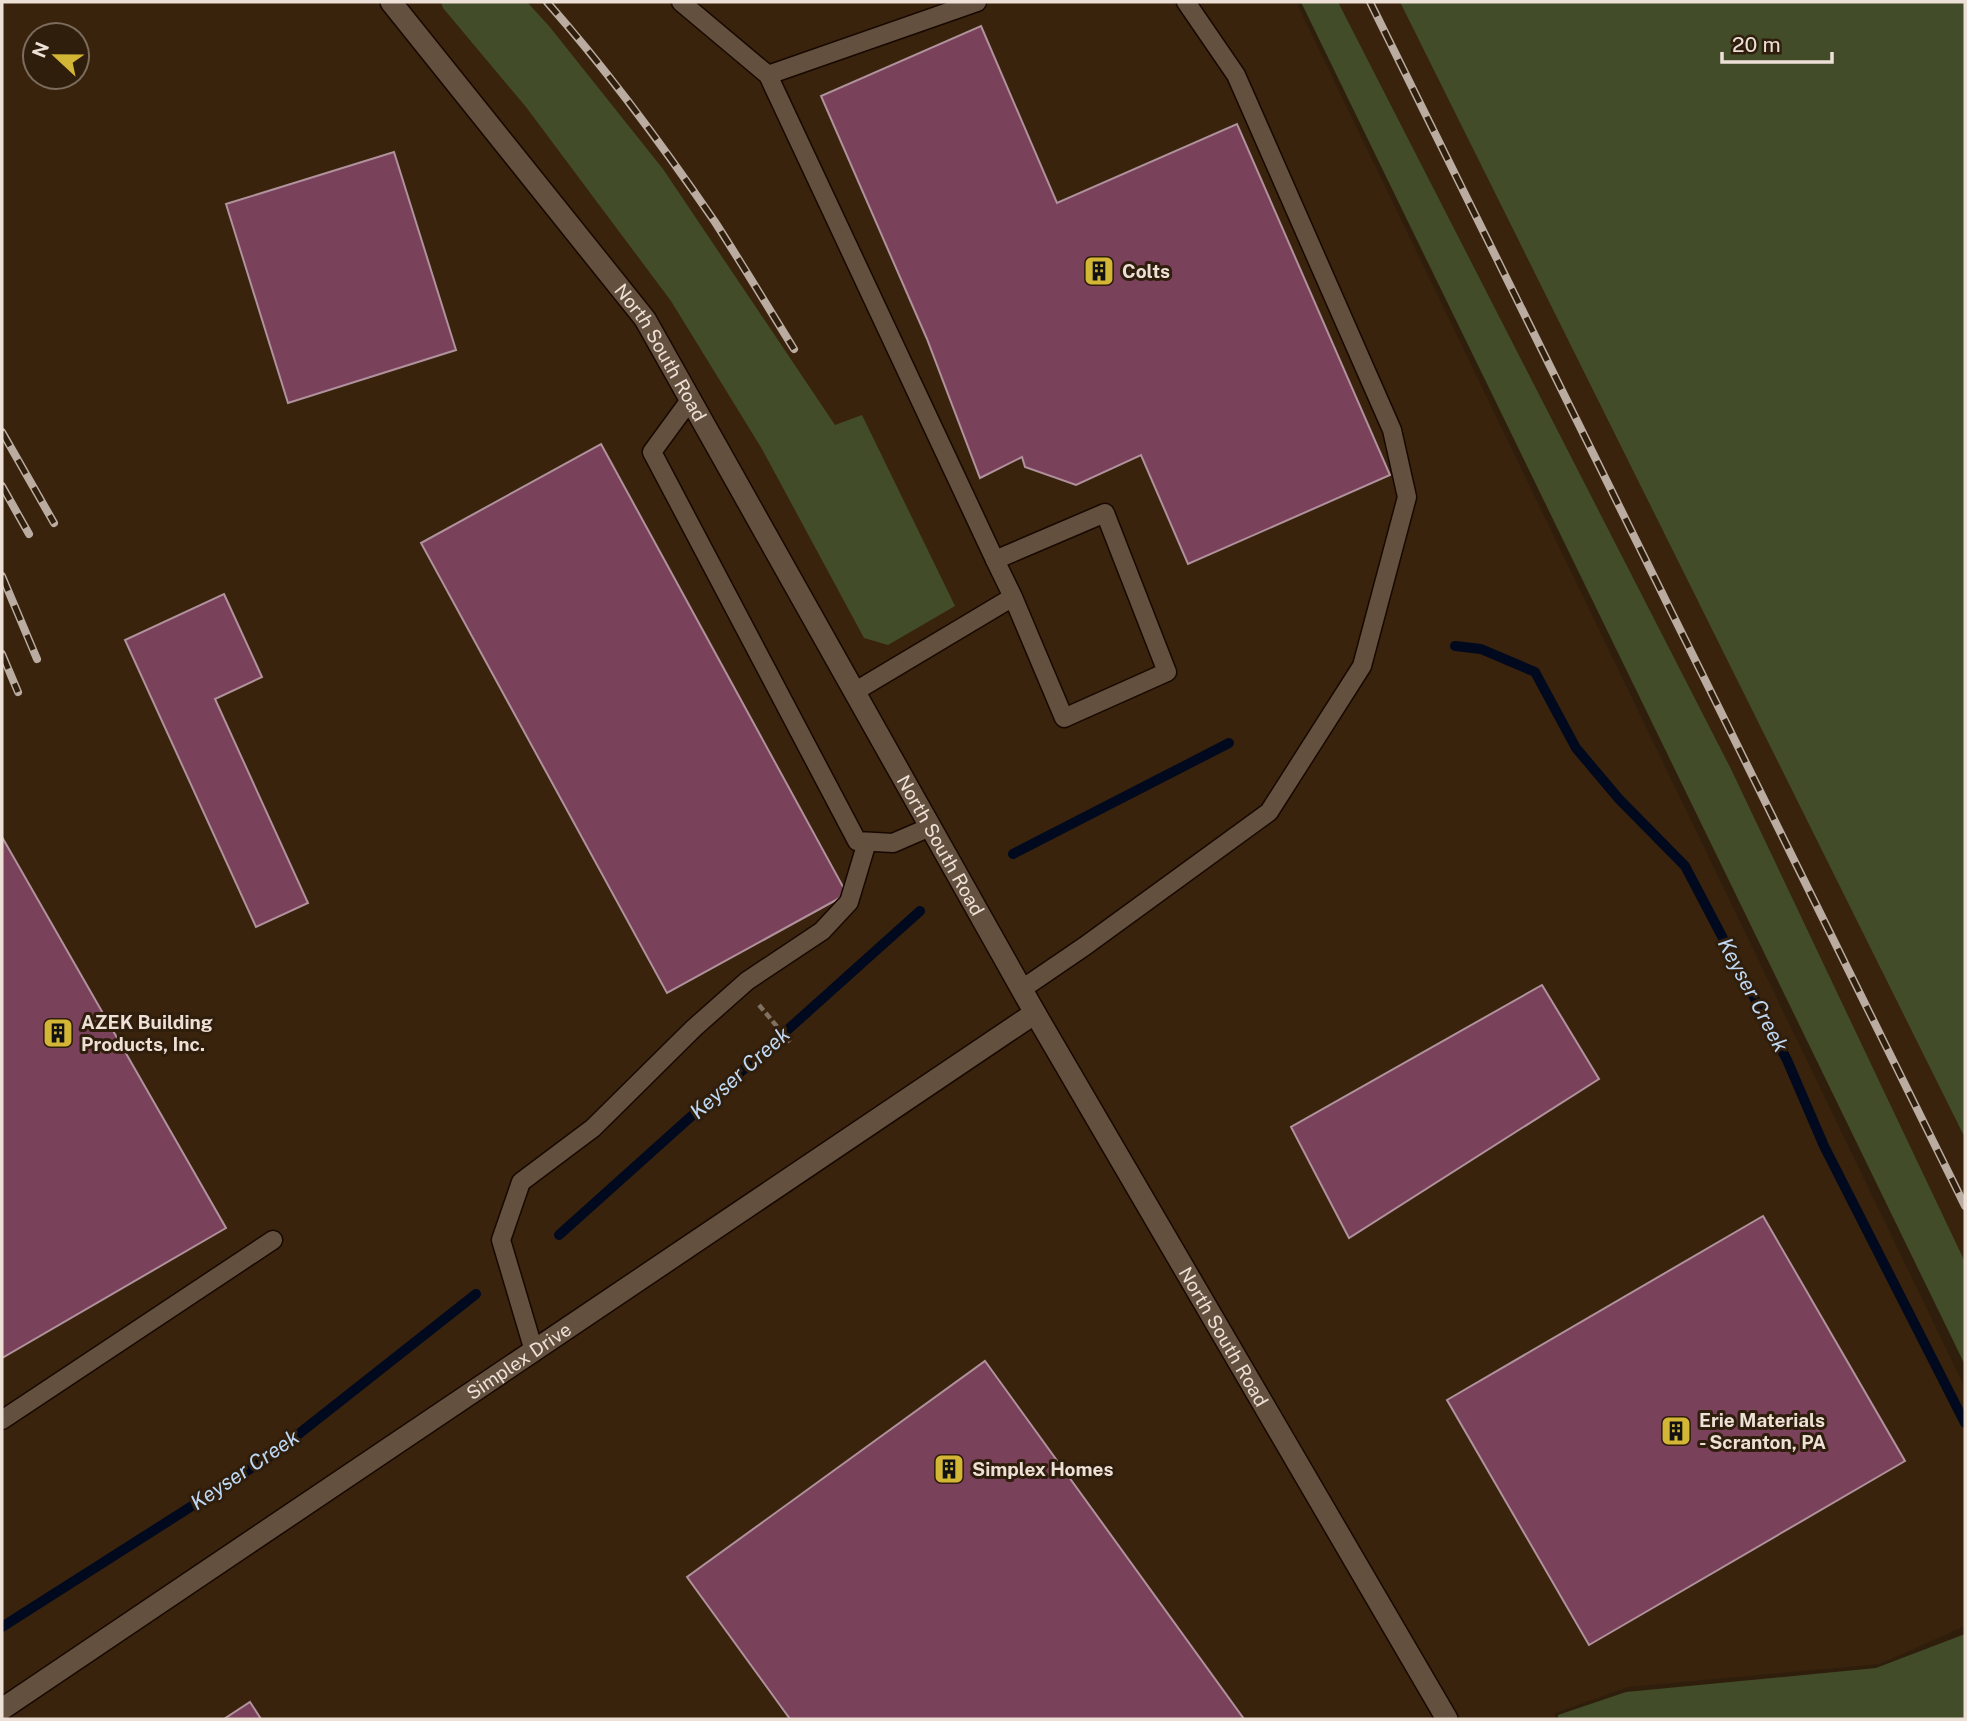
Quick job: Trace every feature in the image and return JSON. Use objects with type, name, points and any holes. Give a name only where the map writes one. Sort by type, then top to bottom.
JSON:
[{"type":"street","name":"North South Road","points":[[391,2],[645,319],[1035,1013],[1447,1719]]},
{"type":"street","name":"Simplex Drive","points":[[2,1709],[1035,1013]]},
{"type":"lane","points":[[681,2],[768,75],[995,560],[1013,597],[1063,719],[1167,672],[1105,513],[995,560]]},
{"type":"lane","points":[[768,75],[977,2]]},
{"type":"lane","points":[[1022,989],[1269,812],[1362,666],[1407,497],[1392,430],[1236,75],[1186,2]]},
{"type":"lane","points":[[690,400],[652,452],[857,841],[893,843],[930,827]]},
{"type":"lane","points":[[855,692],[1013,597]]},
{"type":"lane","points":[[534,1351],[501,1240],[521,1182],[593,1128],[694,1028],[747,981],[822,931],[849,902],[867,842]]},
{"type":"lane","points":[[2,1419],[274,1240]]},
{"type":"path","points":[[763,1009],[790,1042]]},
{"type":"shaded area","points":[[2,2],[1296,2],[1965,1388],[1965,1626],[1879,1664],[1628,1687],[1555,1713],[1555,1719],[2,1719]]},
{"type":"shaded area","points":[[1338,2],[1400,2],[1965,1138],[1965,1262],[1731,769]]},
{"type":"green space","points":[[441,2],[527,2],[549,26],[663,169],[835,425],[862,415],[955,606],[888,645],[864,638],[762,449],[671,301],[526,107],[443,8]]},
{"type":"green space","points":[[1301,2],[1338,2],[1731,769],[1965,1262],[1965,1365]]},
{"type":"green space","points":[[1400,2],[1965,2],[1965,1138]]},
{"type":"green space","points":[[1965,1634],[1965,1719],[1558,1719],[1558,1715],[1626,1692],[1876,1668]]},
{"type":"building","name":"Colts","points":[[981,26],[1057,203],[1237,124],[1390,475],[1188,564],[1141,455],[1076,485],[1025,467],[1022,457],[980,478],[927,339],[821,96]]},
{"type":"building","points":[[394,152],[456,350],[288,403],[226,204]]},
{"type":"building","points":[[601,444],[847,894],[667,993],[421,543]]},
{"type":"building","points":[[224,594],[262,677],[215,699],[308,903],[256,927],[125,640]]},
{"type":"building","name":"AZEK Building Products, Inc.","points":[[2,837],[226,1228],[2,1358]]},
{"type":"building","points":[[1542,985],[1599,1079],[1349,1238],[1291,1127]]},
{"type":"building","name":"Erie Materials - Scranton, PA","points":[[1763,1216],[1905,1461],[1589,1645],[1447,1400]]},
{"type":"building","name":"Simplex Homes","points":[[985,1361],[1244,1719],[790,1719],[687,1577]]},
{"type":"building","points":[[250,1702],[261,1719],[224,1719]]},
{"type":"waterway","name":"Keyser Creek","points":[[1455,646],[1481,649],[1535,672],[1576,748],[1619,799],[1685,866],[1787,1060],[1824,1146],[1965,1423]]},
{"type":"waterway","name":"Keyser Creek","points":[[1013,854],[1229,743]]},
{"type":"waterway","name":"Keyser Creek","points":[[559,1235],[920,911]]},
{"type":"waterway","name":"Keyser Creek","points":[[2,1627],[272,1455],[476,1294]]},
{"type":"railway","points":[[547,2],[613,82],[675,165],[715,222],[794,349]]},
{"type":"railway","points":[[1370,2],[1965,1206]]},
{"type":"railway","points":[[2,432],[54,523]]},
{"type":"railway","points":[[2,486],[29,534]]},
{"type":"railway","points":[[2,576],[37,659]]},
{"type":"railway","points":[[2,654],[18,692]]},
{"type":"place","name":"Colts","points":[[1099,271]]},
{"type":"place","name":"AZEK Building Products, Inc.","points":[[58,1033]]},
{"type":"place","name":"Erie Materials - Scranton, PA","points":[[1676,1431]]},
{"type":"place","name":"Simplex Homes","points":[[949,1469]]}]
